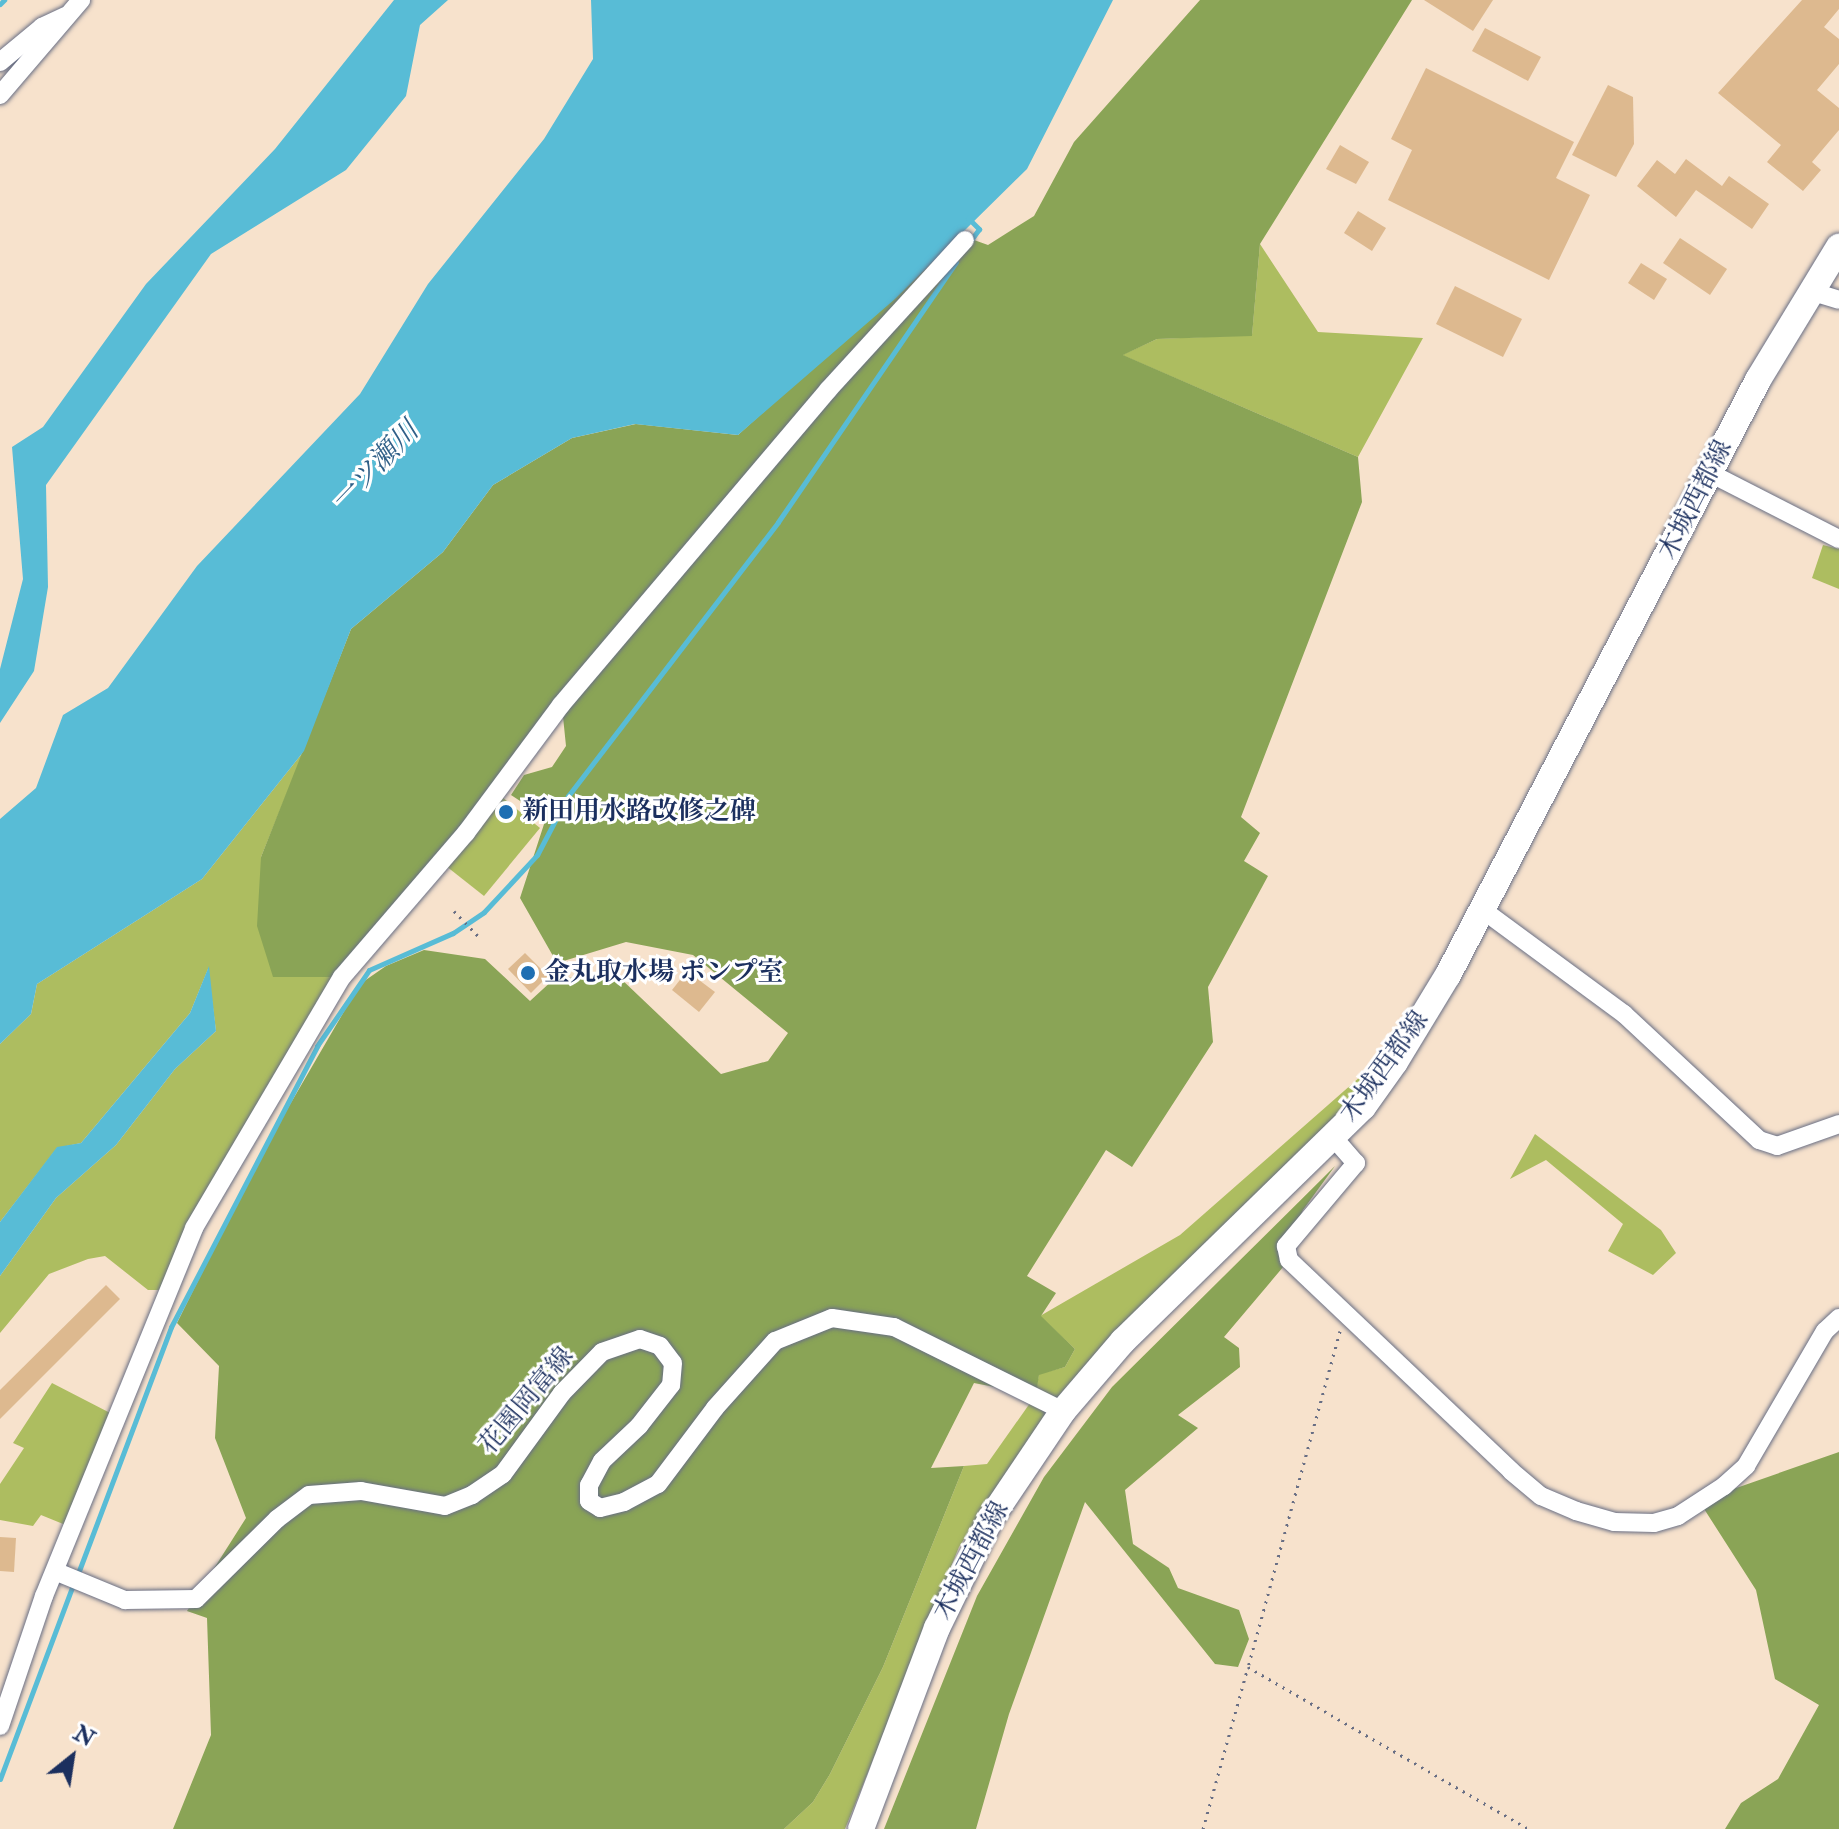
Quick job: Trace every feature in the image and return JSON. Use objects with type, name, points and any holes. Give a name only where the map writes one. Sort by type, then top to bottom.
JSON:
[{"type":"main road","name":"木城西都線","points":[[861,1829],[944,1614],[991,1518],[1063,1411],[1123,1341],[1333,1137],[1395,1062],[1483,910],[1710,473],[1810,291],[1839,247]]},
{"type":"street","points":[[0,62],[42,27],[78,6]]},
{"type":"street","points":[[0,95],[78,6]]},
{"type":"street","points":[[0,1726],[142,1347],[194,1228],[342,977],[474,823],[592,669],[828,390],[965,240]]},
{"type":"street","points":[[1810,291],[1839,300]]},
{"type":"street","points":[[1710,473],[1839,539]]},
{"type":"street","points":[[1483,910],[1624,1014],[1759,1140],[1777,1146],[1839,1124]]},
{"type":"street","points":[[1333,1137],[1356,1163],[1286,1246],[1289,1260],[1344,1316],[1541,1496],[1614,1522],[1654,1523],[1678,1516],[1746,1466],[1825,1331],[1839,1318]]},
{"type":"street","name":"花園岡富線","points":[[57,1572],[125,1600],[196,1599],[277,1519],[309,1495],[361,1491],[445,1506],[472,1495],[503,1474],[562,1393],[602,1352],[640,1339],[660,1346],[673,1363],[671,1385],[639,1426],[602,1461],[589,1485],[589,1501],[600,1508],[624,1502],[658,1484],[715,1408],[775,1341],[832,1318],[894,1327],[1063,1411]]},
{"type":"path","points":[[454,911],[479,937]]},
{"type":"path","points":[[1203,1829],[1344,1316]]},
{"type":"path","points":[[1248,1667],[1529,1829]]},
{"type":"green space","points":[[1200,0],[1412,0],[1260,244],[1252,336],[1157,339],[1123,355],[1358,457],[1362,502],[1241,817],[1260,833],[1244,861],[1268,876],[1208,987],[1213,1042],[1132,1167],[1106,1150],[1027,1276],[1056,1293],[1041,1316],[1075,1349],[1065,1367],[1039,1375],[1036,1395],[974,1383],[931,1468],[964,1466],[883,1667],[813,1802],[784,1829],[173,1829],[211,1735],[207,1618],[187,1611],[246,1518],[215,1438],[219,1366],[177,1323],[260,1156],[360,984],[386,966],[424,950],[485,959],[530,1001],[555,978],[619,977],[721,1074],[768,1061],[788,1033],[693,955],[626,942],[557,963],[520,898],[546,818],[511,795],[524,775],[552,767],[566,746],[562,707],[342,977],[273,977],[257,926],[261,857],[351,629],[443,552],[493,485],[572,438],[636,424],[738,435],[960,235],[988,245],[1034,216],[1074,142]]},
{"type":"green space","points":[[1260,244],[1318,332],[1423,338],[1358,457],[1122,355],[1157,339],[1252,335]]},
{"type":"green space","points":[[1823,545],[1839,549],[1839,589],[1812,578]]},
{"type":"green space","points":[[304,751],[261,857],[342,977],[167,1290],[148,1290],[105,1256],[88,1259],[49,1274],[0,1333],[0,1276],[56,1198],[116,1145],[175,1069],[216,1031],[208,969],[190,1013],[81,1143],[57,1148],[0,1222],[0,1044],[31,1014],[37,984],[202,879]]},
{"type":"green space","points":[[502,797],[540,828],[484,896],[446,866]]},
{"type":"green space","points":[[1377,1062],[1338,1113],[1108,1339],[1051,1405],[959,1547],[845,1829],[784,1829],[813,1802],[830,1774],[883,1667],[964,1466],[987,1464],[1035,1396],[1039,1374],[1065,1367],[1075,1349],[1040,1316],[1180,1235]]},
{"type":"green space","points":[[1535,1134],[1661,1230],[1676,1253],[1653,1275],[1608,1251],[1623,1224],[1546,1160],[1510,1179]]},
{"type":"green space","points":[[1335,1166],[1303,1210],[1286,1246],[1289,1260],[1224,1337],[1239,1348],[1240,1367],[1178,1415],[1198,1428],[1125,1490],[1133,1544],[1169,1568],[1178,1588],[1239,1610],[1249,1639],[1238,1667],[1215,1664],[1085,1502],[1009,1714],[976,1829],[884,1829],[977,1596],[1044,1477],[1112,1387]]},
{"type":"green space","points":[[52,1383],[116,1416],[73,1528],[41,1515],[33,1526],[0,1520],[0,1484],[24,1448],[13,1443]]},
{"type":"green space","points":[[1839,1452],[1839,1829],[1725,1829],[1741,1803],[1778,1779],[1819,1705],[1775,1679],[1756,1590],[1699,1501]]},
{"type":"water","points":[[394,0],[448,0],[420,25],[406,96],[346,170],[211,254],[46,485],[48,587],[34,671],[0,723],[0,669],[23,579],[12,447],[43,427],[146,284],[275,149]]},
{"type":"water","name":"一ツ瀬川","points":[[591,0],[1113,0],[1027,169],[895,299],[738,435],[635,424],[572,438],[493,485],[443,552],[351,629],[304,751],[202,879],[37,984],[31,1014],[0,1044],[0,819],[36,788],[63,715],[108,688],[197,566],[360,394],[428,284],[544,139],[593,59]]},
{"type":"water","points":[[209,966],[216,1031],[175,1069],[116,1145],[56,1198],[0,1276],[0,1222],[57,1147],[81,1143],[190,1013]]},
{"type":"building","points":[[1424,0],[1493,0],[1473,31]]},
{"type":"building","points":[[1802,0],[1839,0],[1839,9],[1824,27],[1839,39],[1839,64],[1817,90],[1839,108],[1839,130],[1812,162],[1821,170],[1803,191],[1767,162],[1781,145],[1718,93]]},
{"type":"building","points":[[1485,28],[1541,57],[1528,81],[1472,51]]},
{"type":"building","points":[[1426,68],[1574,142],[1556,178],[1590,195],[1549,280],[1388,200],[1412,150],[1391,139]]},
{"type":"building","points":[[1608,85],[1633,97],[1634,144],[1616,177],[1572,155]]},
{"type":"building","points":[[1340,145],[1369,162],[1356,184],[1326,169]]},
{"type":"building","points":[[1686,159],[1722,186],[1729,176],[1769,204],[1752,229],[1696,190],[1676,217],[1637,186],[1657,160],[1675,174]]},
{"type":"building","points":[[1358,211],[1386,228],[1372,251],[1344,233]]},
{"type":"building","points":[[1680,238],[1727,269],[1710,295],[1663,263]]},
{"type":"building","points":[[1641,263],[1667,279],[1654,300],[1628,283]]},
{"type":"building","points":[[1455,286],[1522,319],[1503,357],[1436,324]]},
{"type":"building","name":"金丸取水場 ポンプ室","points":[[525,953],[548,976],[531,993],[508,969]]},
{"type":"building","points":[[687,971],[715,992],[699,1012],[672,990]]},
{"type":"building","points":[[106,1285],[120,1299],[0,1419],[0,1390]]},
{"type":"building","points":[[0,1537],[16,1538],[14,1572],[0,1571]]},
{"type":"waterway","points":[[0,4],[4,0]]},
{"type":"waterway","points":[[968,218],[979,229],[971,240]]},
{"type":"waterway","points":[[77,1576],[171,1327],[317,1046],[369,970],[453,933],[484,912],[537,855],[568,796],[778,522],[956,262]]},
{"type":"waterway","points":[[0,1779],[73,1585]]},
{"type":"place","name":"新田用水路改修之碑","points":[[506,812]]},
{"type":"place","name":"金丸取水場 ポンプ室","points":[[528,973]]}]
